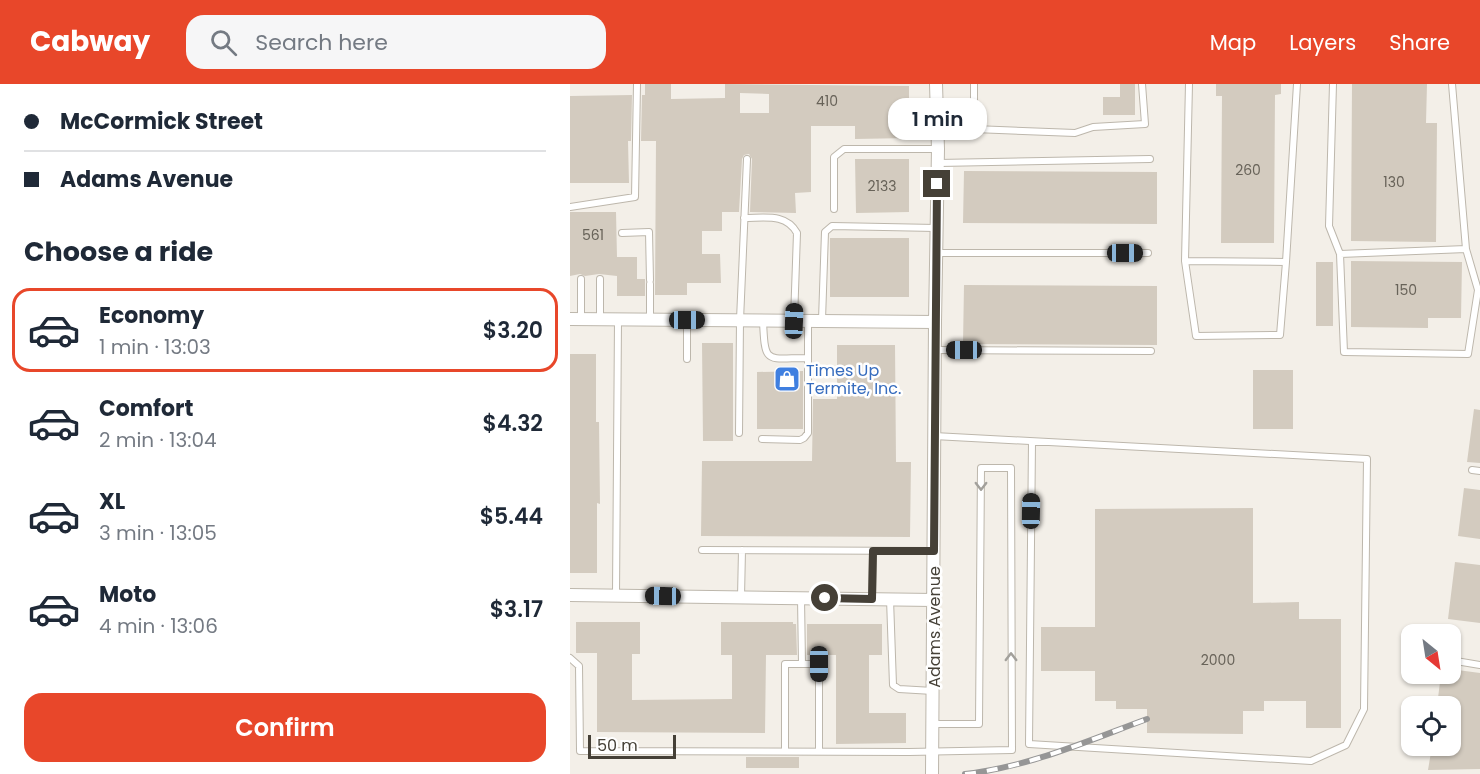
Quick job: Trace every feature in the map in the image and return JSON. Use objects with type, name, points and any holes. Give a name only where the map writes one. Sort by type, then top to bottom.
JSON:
[{"type":"street","name":"Adams Avenue","points":[[932,774],[934,350],[938,163],[936,84]]},
{"type":"street","points":[[575,319],[935,322]]},
{"type":"street","points":[[570,595],[934,600]]},
{"type":"lane","points":[[570,207],[635,197],[637,84]]},
{"type":"lane","points":[[974,84],[974,129],[1075,133],[1093,128],[1144,123],[1142,84]]},
{"type":"lane","points":[[1189,84],[1185,261],[1196,336],[1280,335],[1298,84]]},
{"type":"lane","points":[[1333,84],[1329,226],[1340,254],[1344,352],[1468,354],[1478,290],[1466,249],[1452,84]]},
{"type":"lane","points":[[834,209],[834,157],[840,151],[844,149],[938,149]]},
{"type":"lane","points":[[739,433],[740,320],[747,159]]},
{"type":"lane","points":[[938,163],[1150,159]]},
{"type":"lane","points":[[744,218],[779,218],[792,225],[797,233],[794,321]]},
{"type":"lane","points":[[822,321],[825,232],[827,229],[832,226],[936,228]]},
{"type":"lane","points":[[622,233],[649,232],[650,319]]},
{"type":"lane","points":[[1340,254],[1466,249]]},
{"type":"lane","points":[[935,253],[1149,253]]},
{"type":"lane","points":[[1185,261],[1286,262]]},
{"type":"lane","points":[[575,319],[581,279]]},
{"type":"lane","points":[[600,279],[600,319]]},
{"type":"lane","points":[[616,595],[618,319]]},
{"type":"lane","points":[[687,320],[687,359]]},
{"type":"lane","points":[[763,321],[764,350],[767,354],[772,358],[808,358]]},
{"type":"lane","points":[[762,439],[800,440],[808,433],[808,321]]},
{"type":"lane","points":[[934,350],[1151,351]]},
{"type":"lane","points":[[934,436],[1367,459],[1364,709],[1346,745],[1311,761],[1029,744],[1032,442]]},
{"type":"lane","points":[[570,658],[579,666],[580,751],[933,752],[1012,750],[1011,468],[981,468],[979,724],[933,724]]},
{"type":"lane","points":[[1472,470],[1480,471]]},
{"type":"lane","points":[[702,549],[934,551]]},
{"type":"lane","points":[[741,597],[742,550]]},
{"type":"lane","points":[[872,599],[873,551]]},
{"type":"lane","points":[[801,598],[802,664]]},
{"type":"lane","points":[[890,600],[893,685],[898,689],[933,691]]},
{"type":"lane","points":[[1461,661],[1480,664]]},
{"type":"lane","points":[[785,751],[785,664],[819,664],[819,751]]},
{"type":"building","points":[[645,84],[671,84],[671,99],[725,98],[725,84],[909,86],[909,138],[855,139],[855,126],[811,126],[811,192],[795,193],[796,213],[750,212],[752,159],[749,154],[744,155],[739,212],[722,212],[722,231],[702,231],[702,254],[720,254],[721,283],[687,283],[687,295],[655,295],[656,141],[641,141],[642,95],[645,95]],"holes":[[[740,93],[769,94],[769,113],[740,113]]]},
{"type":"building","points":[[1120,84],[1135,84],[1135,115],[1103,115],[1103,97],[1120,97]]},
{"type":"building","points":[[1216,84],[1281,84],[1281,94],[1275,95],[1274,243],[1221,243],[1222,96],[1216,96]]},
{"type":"building","points":[[1352,84],[1427,84],[1426,123],[1437,123],[1436,242],[1351,241]]},
{"type":"building","points":[[632,95],[631,141],[628,141],[629,183],[570,183],[570,96]]},
{"type":"building","points":[[855,159],[909,159],[909,212],[856,213]]},
{"type":"building","points":[[964,171],[1157,172],[1157,224],[963,223]]},
{"type":"building","points":[[570,212],[616,212],[617,257],[637,257],[637,279],[645,279],[645,296],[617,296],[617,276],[580,274],[570,276]]},
{"type":"building","points":[[830,238],[909,238],[909,297],[830,297]]},
{"type":"building","points":[[1351,261],[1462,262],[1461,318],[1428,318],[1428,328],[1351,327]]},
{"type":"building","points":[[1316,262],[1333,262],[1333,326],[1316,326]]},
{"type":"building","points":[[964,285],[1157,286],[1157,345],[963,344]]},
{"type":"building","points":[[702,343],[733,343],[733,441],[703,441]]},
{"type":"building","points":[[837,345],[895,345],[896,462],[911,462],[910,537],[701,536],[702,461],[812,461],[813,399],[837,399]]},
{"type":"building","points":[[570,354],[596,354],[596,422],[599,422],[600,504],[597,503],[597,573],[570,573]]},
{"type":"building","points":[[1253,370],[1293,370],[1293,429],[1253,429]]},
{"type":"building","points":[[803,371],[803,429],[757,429],[757,372]]},
{"type":"building","points":[[1474,409],[1480,410],[1480,463],[1467,462]]},
{"type":"building","points":[[1464,488],[1480,490],[1480,539],[1458,536]]},
{"type":"building","points":[[1253,508],[1253,603],[1299,602],[1299,619],[1341,619],[1341,728],[1306,728],[1306,701],[1264,701],[1264,711],[1243,711],[1243,734],[1147,733],[1147,709],[1116,709],[1116,701],[1095,701],[1095,671],[1041,671],[1041,627],[1095,627],[1095,509]]},
{"type":"building","points":[[1455,562],[1480,565],[1480,623],[1448,619]]},
{"type":"building","points":[[576,622],[640,622],[640,654],[632,654],[632,700],[732,699],[732,655],[721,655],[721,622],[793,622],[796,624],[797,655],[766,655],[765,733],[597,732],[597,653],[576,653]]},
{"type":"building","points":[[807,624],[882,624],[882,655],[869,655],[869,713],[906,713],[906,743],[836,744],[836,655],[807,655]]},
{"type":"building","points":[[1461,670],[1480,673],[1480,769],[1428,770],[1430,756],[1461,756],[1461,696],[1438,696],[1440,684],[1461,684]]},
{"type":"building","points":[[746,757],[799,757],[799,768],[746,768]]},
{"type":"railway","points":[[965,774],[1012,766],[1147,719]]},
{"type":"place","name":"Times Up Termite, Inc.","points":[[787,379]]},
{"type":"route","points":[[825,598],[872,599],[873,551],[934,551],[937,184]]}]
